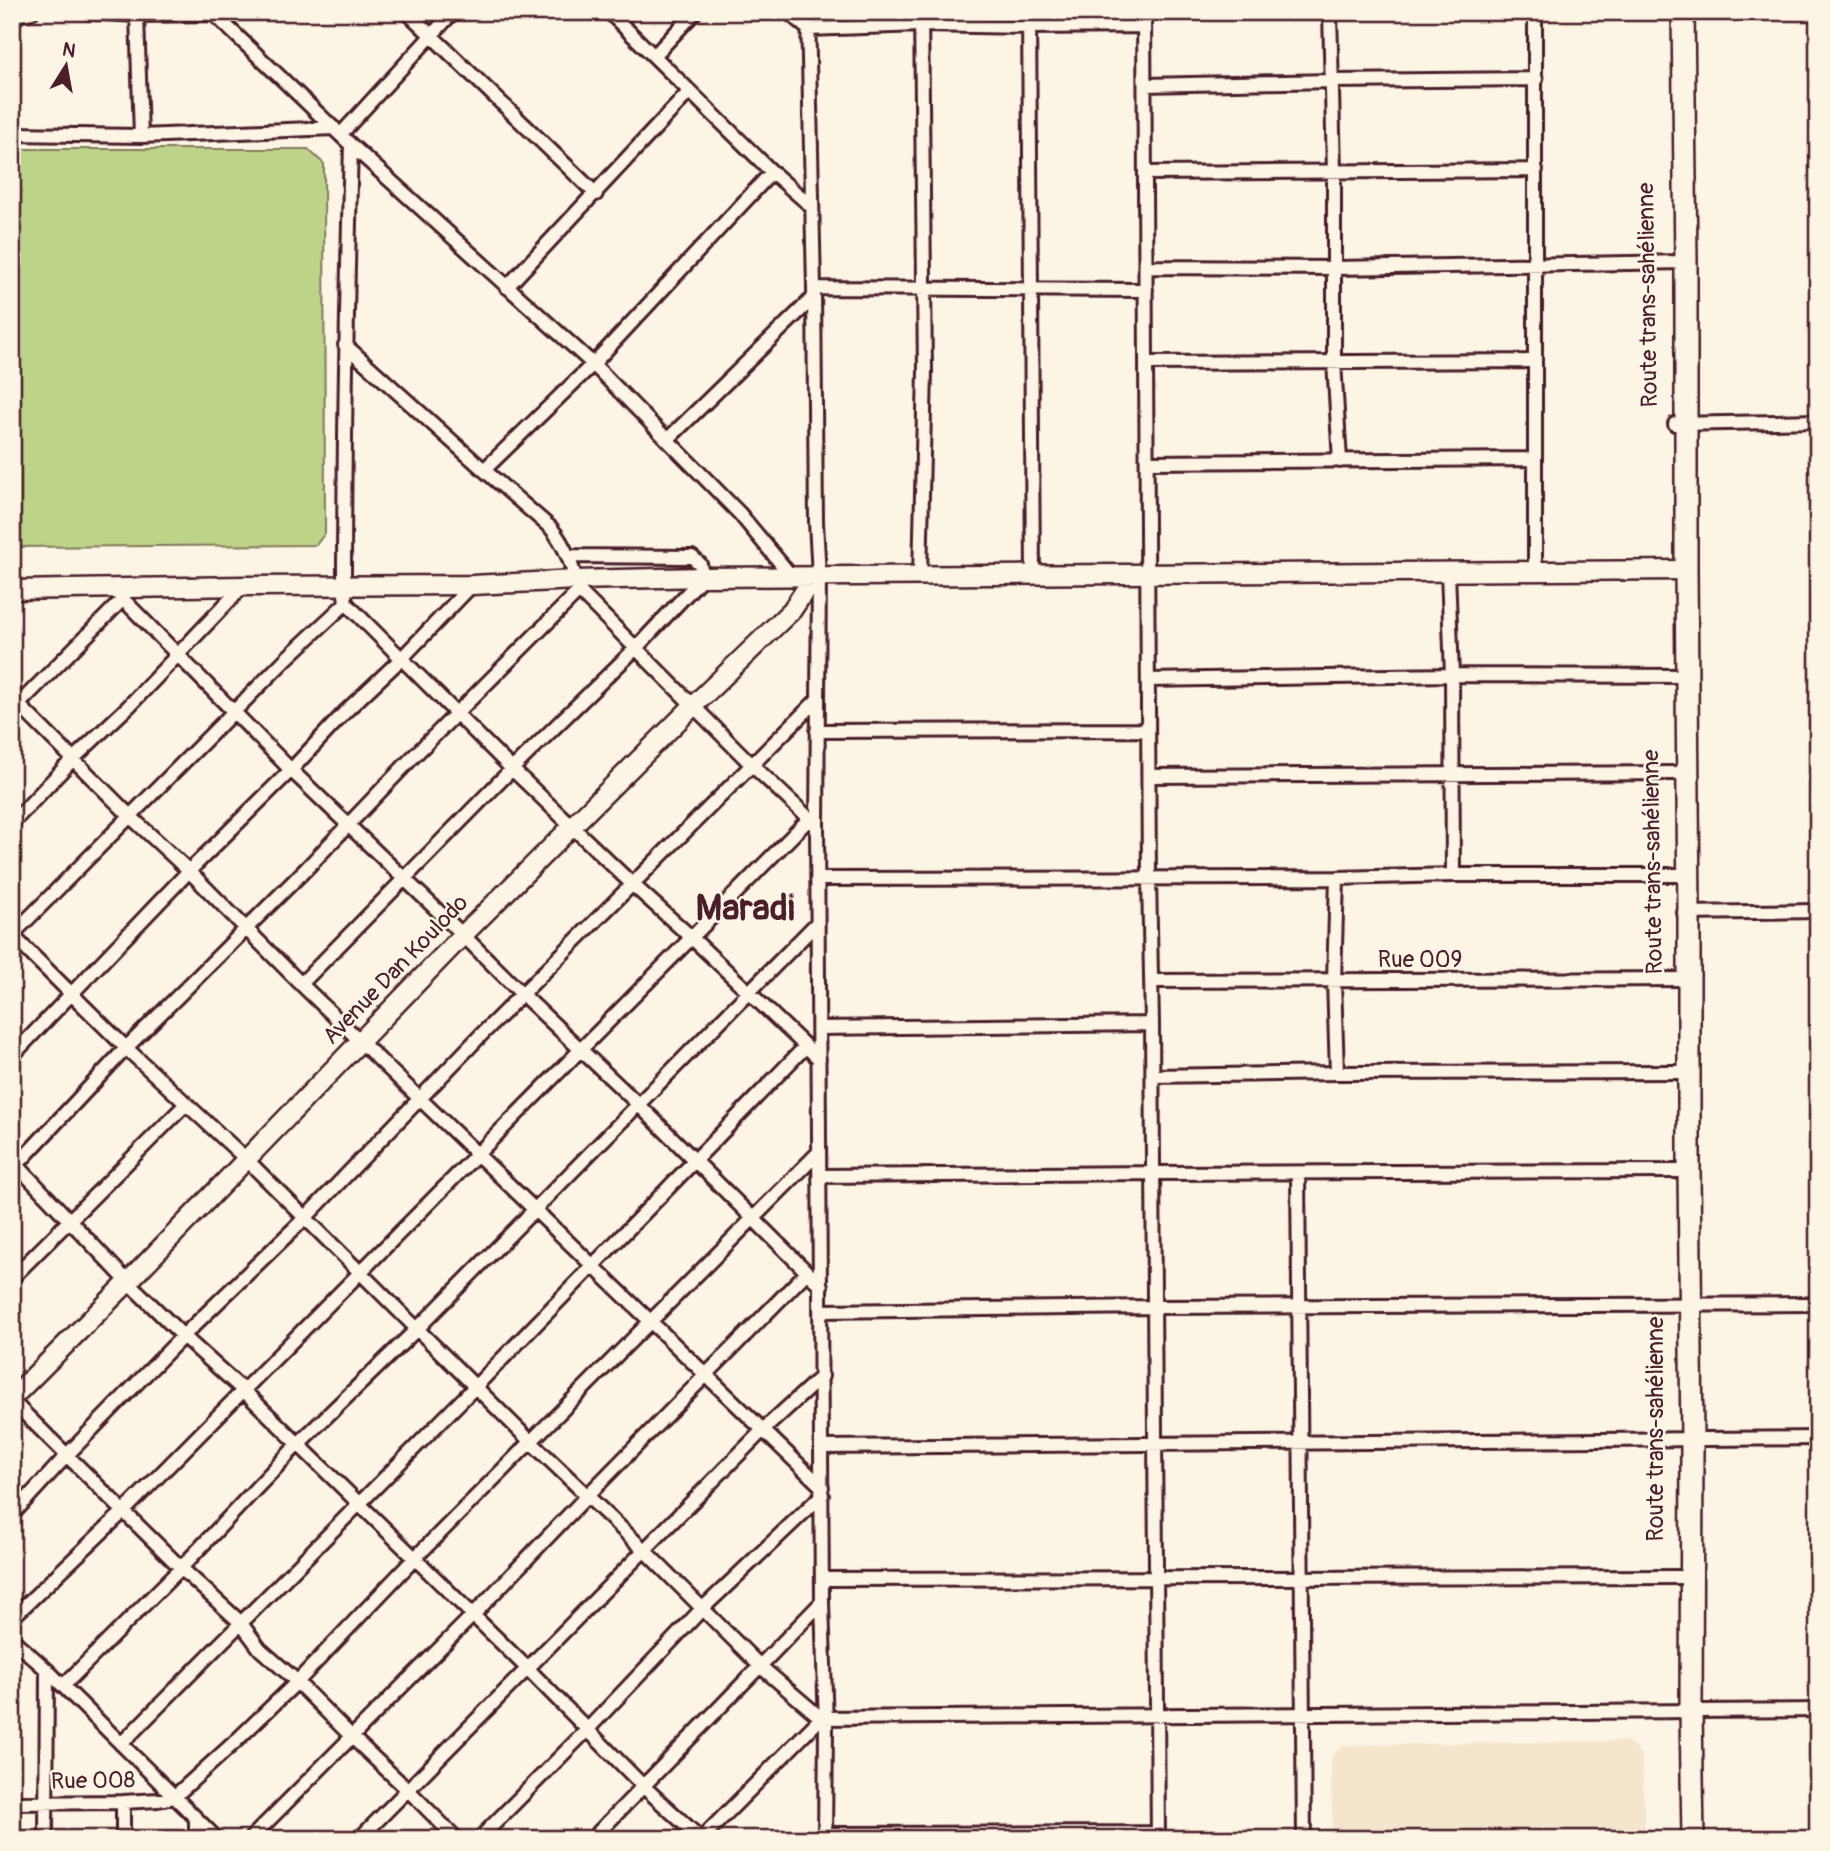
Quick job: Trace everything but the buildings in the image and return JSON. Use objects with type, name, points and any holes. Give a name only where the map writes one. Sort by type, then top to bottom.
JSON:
[{"type":"highway","name":"Route trans-sahélienne","points":[[1671,12],[1680,263]]},
{"type":"highway","name":"Route trans-sahélienne","points":[[1683,12],[1680,263],[1689,1171],[1686,1578],[1688,1708]]},
{"type":"highway","name":"Route trans-sahélienne","points":[[1682,676],[1678,773],[1679,875],[1685,913]]},
{"type":"highway","name":"Route trans-sahélienne","points":[[1685,979],[1679,1171],[1687,1305]]},
{"type":"highway","points":[[1681,1839],[1688,1708]]},
{"type":"highway","points":[[1688,1708],[1693,1839]]},
{"type":"street","points":[[87,12],[213,13],[351,145],[593,364],[740,514],[792,577]]},
{"type":"street","points":[[407,12],[596,194]]},
{"type":"street","points":[[12,134],[141,136],[337,131],[453,12]]},
{"type":"street","points":[[609,12],[772,172],[811,206]]},
{"type":"street","points":[[654,56],[695,12]]},
{"type":"street","points":[[788,12],[808,29],[921,19],[1029,27],[1144,19],[1158,1836],[825,1836],[818,879],[813,822],[817,731],[814,292],[811,206],[808,29],[808,12]]},
{"type":"street","points":[[1028,12],[1033,575]]},
{"type":"street","points":[[1330,12],[1334,172],[1334,362],[1340,461]]},
{"type":"street","points":[[1535,12],[1535,571]]},
{"type":"street","points":[[138,13],[141,136]]},
{"type":"street","points":[[920,576],[925,288],[921,19]]},
{"type":"street","points":[[1145,85],[1332,80],[1536,79]]},
{"type":"street","points":[[507,287],[690,92]]},
{"type":"street","points":[[351,145],[345,345],[345,595],[401,659],[512,769],[819,1059]]},
{"type":"street","points":[[1145,173],[1536,170]]},
{"type":"street","points":[[484,470],[593,364],[772,172]]},
{"type":"street","points":[[1146,267],[1335,268],[1680,263]]},
{"type":"street","points":[[667,440],[814,292],[925,288],[1146,290]]},
{"type":"street","points":[[345,345],[551,528],[568,556],[578,585],[693,706],[813,822]]},
{"type":"street","points":[[1147,363],[1535,361]]},
{"type":"street","points":[[1681,424],[1818,421]]},
{"type":"street","points":[[1147,462],[1535,459]]},
{"type":"street","points":[[568,556],[692,557],[700,564],[703,578]]},
{"type":"street","points":[[15,593],[118,594],[243,586],[345,595],[472,585],[578,585],[703,578],[1681,570]]},
{"type":"street","points":[[1448,572],[1454,875]]},
{"type":"street","name":"Avenue Dan Koulodo","points":[[12,1400],[463,935],[792,610],[816,576]]},
{"type":"street","points":[[301,984],[703,578]]},
{"type":"street","points":[[12,1056],[189,871],[472,585]]},
{"type":"street","points":[[578,585],[457,714],[14,1165],[183,1336],[244,1391],[528,1669],[644,1787],[701,1839],[823,1718]]},
{"type":"street","points":[[12,823],[179,655],[243,586]]},
{"type":"street","points":[[118,594],[291,770],[639,1105],[821,1286]]},
{"type":"street","points":[[118,594],[14,705],[189,871],[301,984],[535,1208],[822,1491]]},
{"type":"street","points":[[345,595],[288,658],[12,935],[126,1048],[306,1217],[760,1666],[823,1718],[1688,1708],[1818,1710]]},
{"type":"street","points":[[1148,680],[1682,676]]},
{"type":"street","points":[[12,1515],[183,1336],[306,1217],[522,994],[817,700]]},
{"type":"street","points":[[817,731],[1148,730]]},
{"type":"street","points":[[1149,776],[1678,773]]},
{"type":"street","points":[[12,1618],[244,1391],[691,937],[813,822]]},
{"type":"street","points":[[818,879],[1679,875]]},
{"type":"street","points":[[1336,878],[1334,981],[1337,1073]]},
{"type":"street","points":[[1685,913],[1818,911]]},
{"type":"street","points":[[62,1686],[181,1568],[298,1444],[418,1328],[817,923]]},
{"type":"street","name":"Rue 009","points":[[1151,981],[1685,979]]},
{"type":"street","points":[[819,1028],[1152,1024]]},
{"type":"street","points":[[121,1744],[805,1047]]},
{"type":"street","points":[[1152,1076],[1680,1072]]},
{"type":"street","points":[[12,1278],[186,1104]]},
{"type":"street","points":[[174,1797],[297,1682],[415,1558],[819,1152]]},
{"type":"street","points":[[820,1177],[1679,1171]]},
{"type":"street","points":[[1298,1173],[1304,1839]]},
{"type":"street","points":[[250,1839],[473,1615],[807,1272]]},
{"type":"street","points":[[821,1311],[1818,1304]]},
{"type":"street","points":[[359,1839],[763,1430],[822,1376]]},
{"type":"street","points":[[12,1400],[181,1568],[240,1622],[260,1649],[457,1839]]},
{"type":"street","points":[[822,1447],[1818,1438]]},
{"type":"street","points":[[479,1839],[702,1609],[822,1491]]},
{"type":"street","points":[[822,1579],[1686,1578]]},
{"type":"street","points":[[592,1839],[822,1602]]},
{"type":"street","points":[[12,1639],[47,1670],[217,1839]]},
{"type":"street","points":[[46,1839],[47,1670]]},
{"type":"street","name":"Rue 008","points":[[12,1803],[123,1802],[174,1797]]},
{"type":"street","points":[[123,1802],[123,1839]]},
{"type":"street","points":[[196,1818],[196,1839]]},
{"type":"shaded area","points":[[1627,1741],[1642,1756],[1645,1839],[1332,1839],[1331,1756],[1343,1745]]},
{"type":"green space","points":[[12,149],[308,149],[324,164],[325,533],[316,545],[12,547]]},
{"type":"district","name":"Maradi","points":[[745,907]]}]
